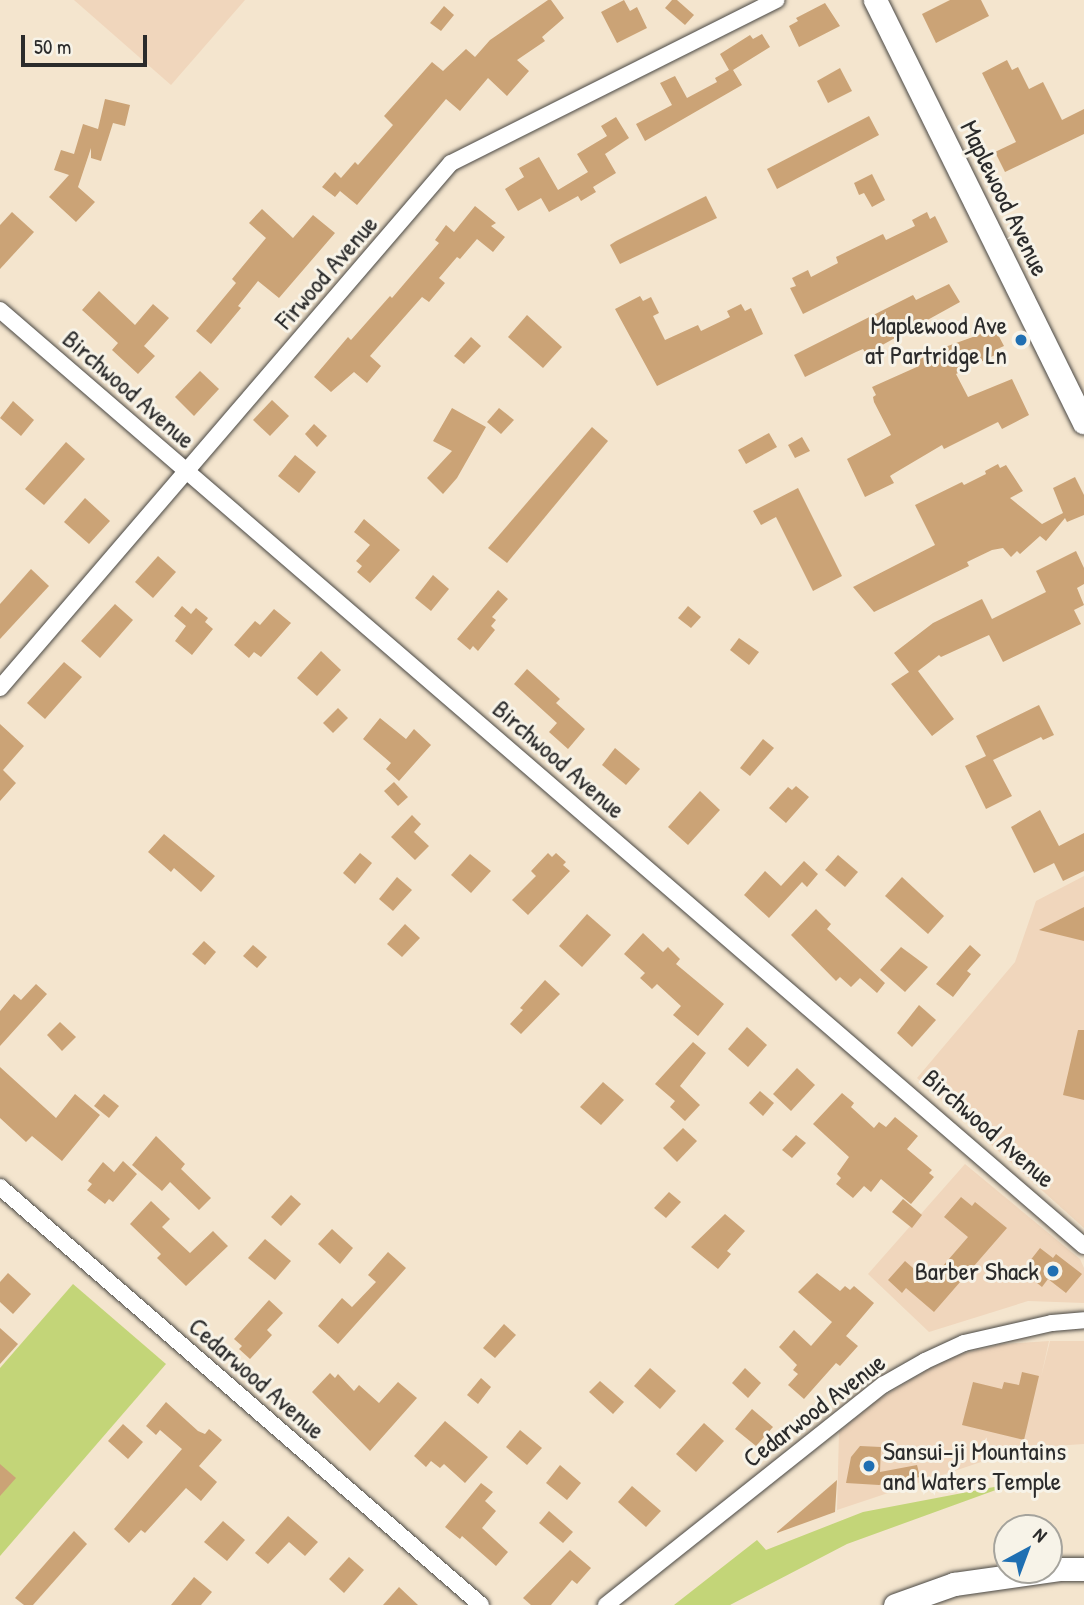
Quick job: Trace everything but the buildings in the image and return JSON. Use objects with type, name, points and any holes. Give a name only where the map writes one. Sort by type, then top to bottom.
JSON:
[{"type":"street","name":"Firwood Avenue","points":[[0,688],[451,163],[776,0]]},
{"type":"street","name":"Maplewood Avenue","points":[[875,0],[1084,422]]},
{"type":"street","name":"Birchwood Avenue","points":[[0,310],[1056,1218],[1084,1246]]},
{"type":"street","name":"Cedarwood Avenue","points":[[0,1187],[481,1605]]},
{"type":"street","name":"Cedarwood Avenue","points":[[606,1605],[883,1385],[964,1343],[1052,1323],[1084,1320]]},
{"type":"street","points":[[895,1605],[954,1584],[1059,1569],[1084,1570]]},
{"type":"shaded area","points":[[74,0],[245,0],[171,85]]},
{"type":"shaded area","points":[[1084,876],[1084,1228],[917,1078],[1015,962],[1036,901]]},
{"type":"shaded area","points":[[965,1164],[1080,1259],[1084,1268],[1084,1303],[1028,1301],[929,1332],[868,1274]]},
{"type":"shaded area","points":[[1049,1341],[1041,1377],[1050,1341],[1084,1341],[1084,1444],[1023,1448],[837,1510],[839,1432],[876,1401],[929,1369],[961,1354],[1003,1344]]},
{"type":"green space","points":[[73,1284],[166,1364],[0,1556],[0,1368]]},
{"type":"green space","points":[[1015,1483],[847,1544],[730,1605],[674,1605],[757,1540],[766,1550],[863,1512]]},
{"type":"place","name":"Maplewood Ave at Partridge Ln","points":[[1021,340]]},
{"type":"place","name":"Barber Shack","points":[[1053,1271]]},
{"type":"place","name":"Sansui-ji Mountains and Waters Temple","points":[[869,1466]]}]
